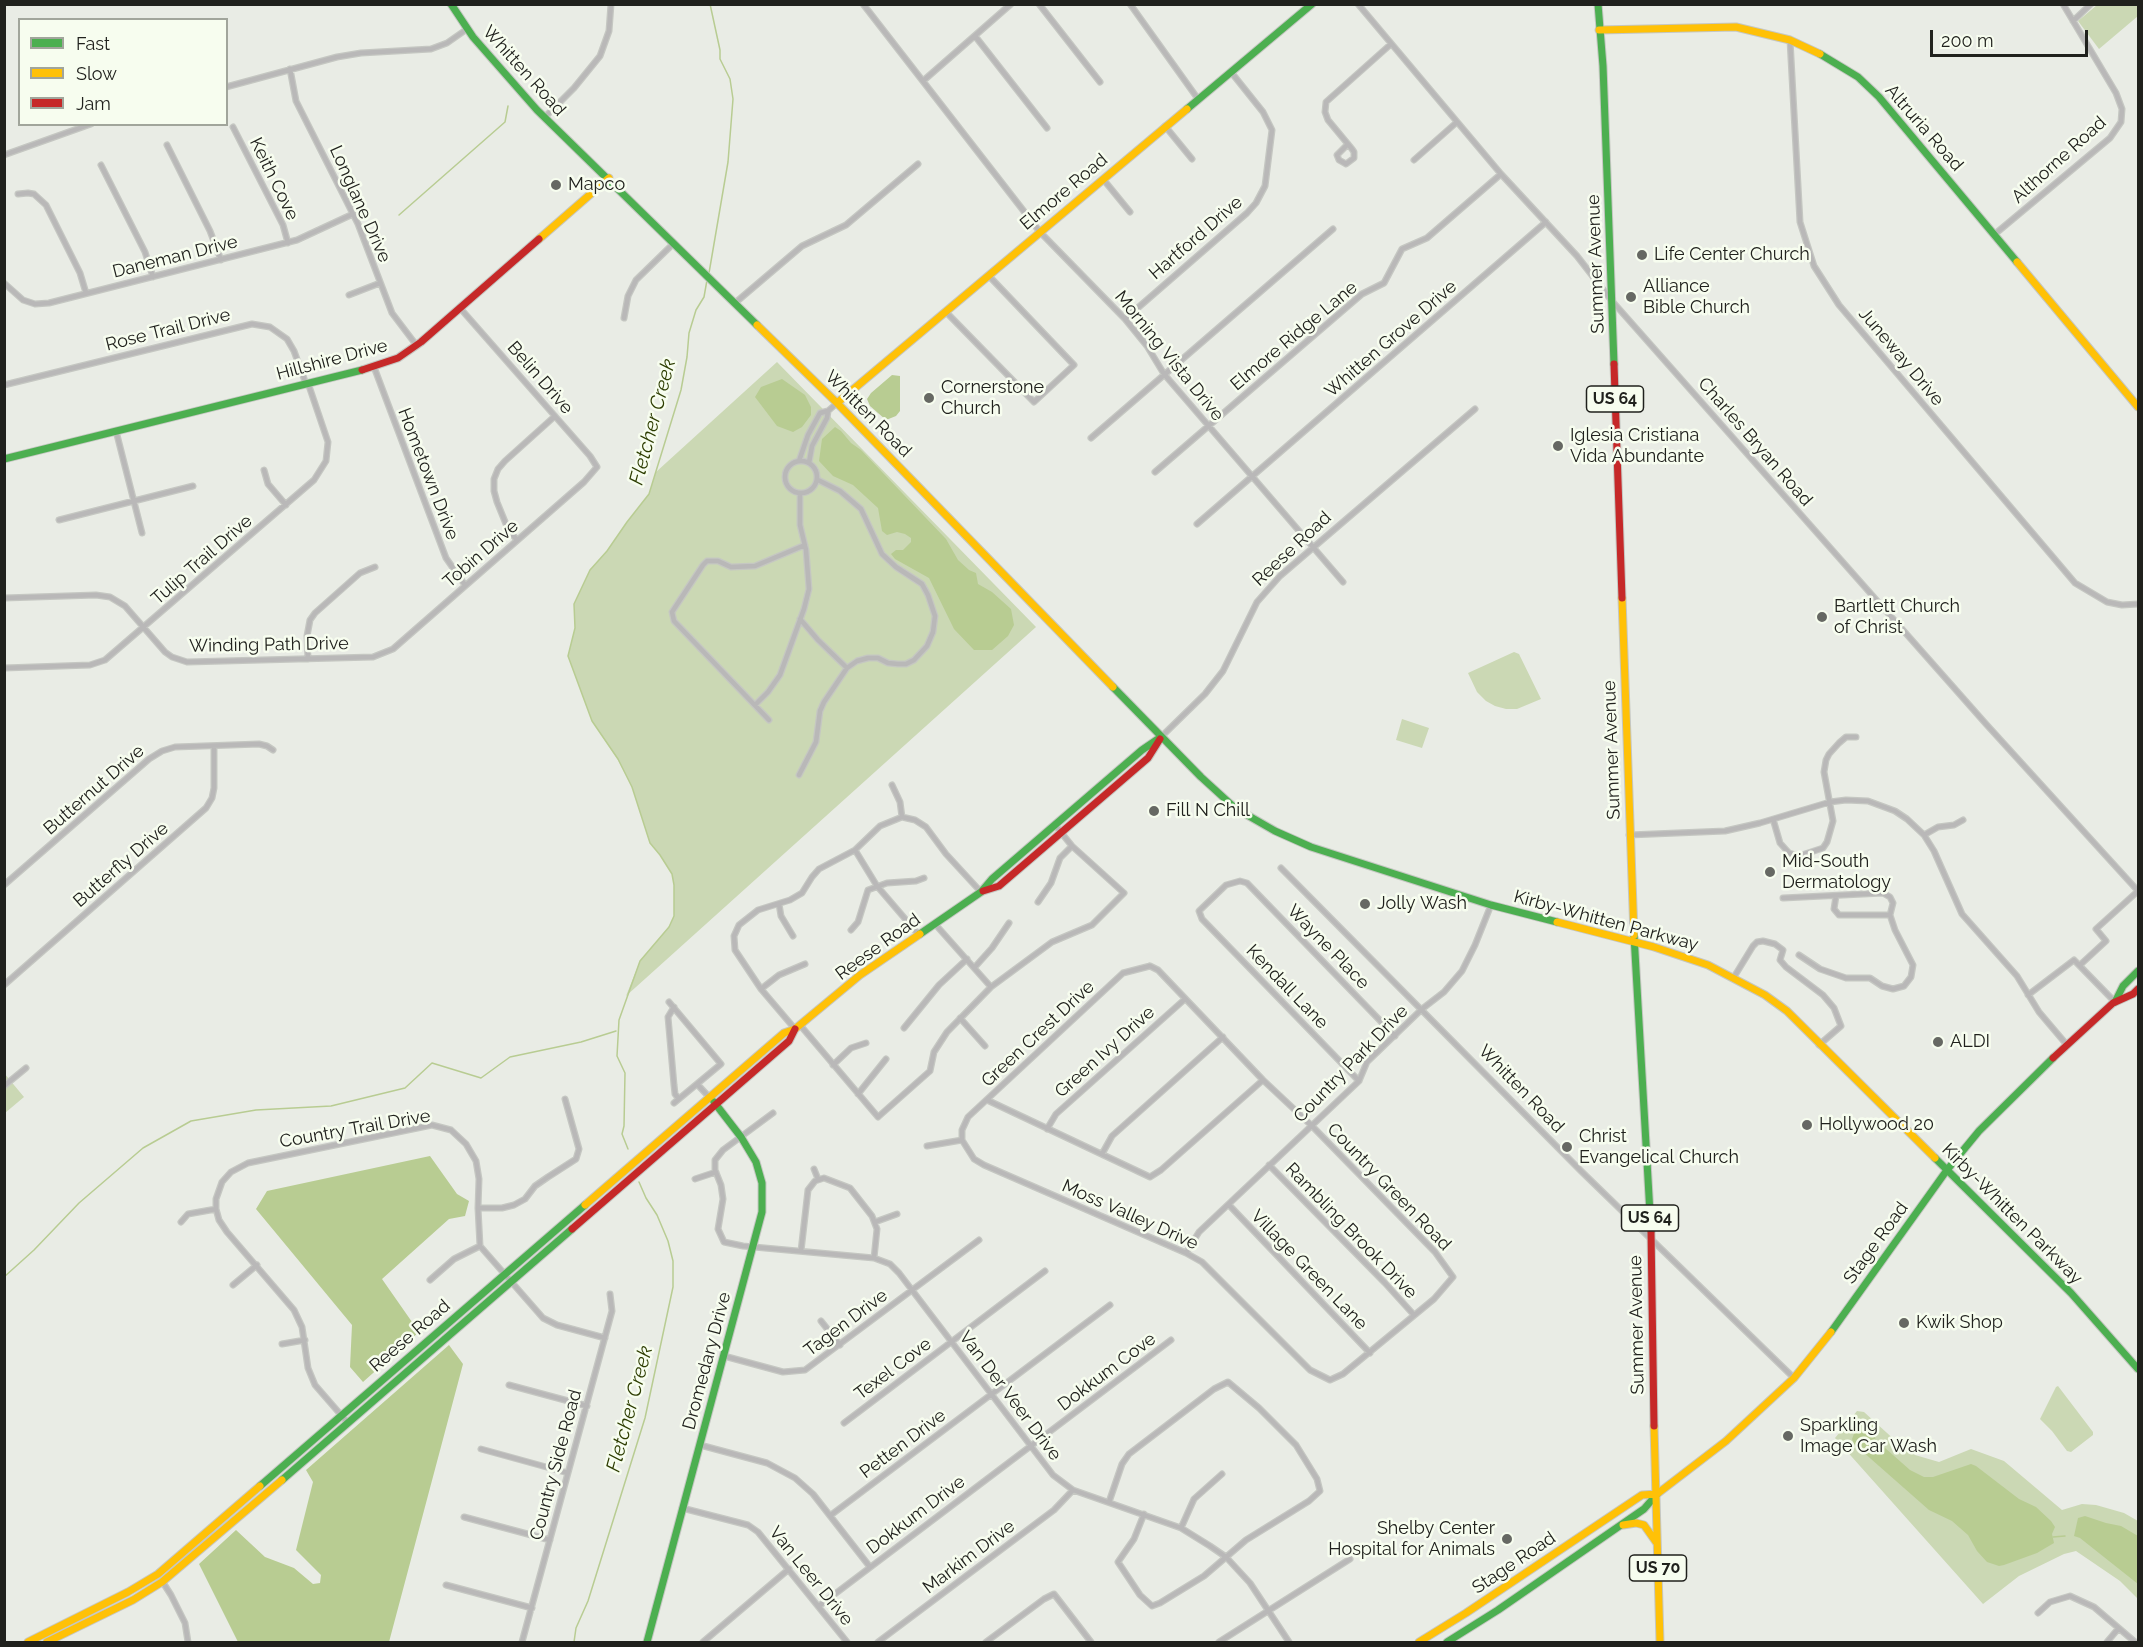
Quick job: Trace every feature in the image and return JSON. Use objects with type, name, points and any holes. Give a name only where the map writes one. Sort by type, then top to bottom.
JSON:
[{"type":"main road","name":"Whitten Road","points":[[451,4],[467,29],[514,86],[544,117],[837,403],[1161,737],[1235,808],[1275,831]]},
{"type":"main road","name":"Elmore Road","points":[[837,403],[1312,4]]},
{"type":"main road","name":"Summer Avenue","points":[[1598,4],[1603,66],[1612,301],[1629,835],[1652,1241],[1656,1494]]},
{"type":"main road","name":"Altruria Road","points":[[1599,30],[1736,27],[1790,40],[1827,57],[1858,77],[1878,96],[2139,406]]},
{"type":"main road","name":"Hillshire Drive","points":[[4,459],[374,367],[398,358],[417,346],[609,178]]},
{"type":"main road","name":"Reese Road","points":[[28,1642],[128,1592],[158,1574],[784,1033],[797,1027],[860,975],[981,892],[992,879],[1142,750],[1161,737]]},
{"type":"main road","name":"Reese Road","points":[[981,892],[999,886],[1148,758],[1161,737]]},
{"type":"main road","name":"Kirby-Whitten Parkway","points":[[1275,831],[1311,847],[1491,905],[1654,947],[1708,965],[1765,995],[1787,1011],[2092,1314],[2139,1369]]},
{"type":"main road","name":"Stage Road","points":[[2115,1002],[2123,986],[2139,971]]},
{"type":"main road","name":"Stage Road","points":[[1447,1642],[1644,1509],[1656,1494],[1726,1441],[1794,1378],[1840,1319],[1947,1170],[1996,1113],[2115,1002],[2139,989]]},
{"type":"main road","name":"Reese Road","points":[[47,1642],[133,1600],[162,1582],[716,1105],[789,1041],[797,1027]]},
{"type":"main road","name":"Dromedary Drive","points":[[646,1642],[762,1212],[762,1183],[756,1162],[741,1137],[710,1098]]},
{"type":"main road","name":"Stage Road","points":[[1419,1642],[1642,1495],[1656,1494]]},
{"type":"main road","name":"US 70","points":[[1656,1494],[1660,1642]]},
{"type":"main road","points":[[1621,1525],[1636,1523],[1644,1525],[1657,1544]]},
{"type":"main road","points":[[1533,1586],[1540,1576],[1551,1569],[1552,1566],[1548,1559]]},
{"type":"street","points":[[544,117],[579,83],[600,56],[609,31],[611,4]]},
{"type":"street","name":"Morning Vista Drive","points":[[863,4],[1040,232],[1125,319],[1147,346],[1164,374],[1344,582]]},
{"type":"street","points":[[923,81],[1011,4]]},
{"type":"street","points":[[1040,4],[1100,82]]},
{"type":"street","points":[[1130,4],[1198,99]]},
{"type":"street","name":"Charles Bryan Road","points":[[1358,4],[1501,174],[1546,222],[1612,301],[1978,715],[2138,891]]},
{"type":"street","name":"Althorne Road","points":[[1995,234],[2110,138],[2121,122],[2122,110],[2115,93],[2063,4]]},
{"type":"street","points":[[2073,21],[2091,4]]},
{"type":"street","points":[[228,86],[361,53],[431,49],[447,43],[467,29]]},
{"type":"street","points":[[975,36],[1047,128]]},
{"type":"street","name":"Juneway Drive","points":[[1790,40],[1800,222],[1814,266],[1839,305],[2075,583],[2107,602],[2122,605],[2139,604]]},
{"type":"street","points":[[1348,144],[1337,154],[1339,160],[1346,164],[1352,161],[1355,155],[1348,144],[1328,120],[1325,112],[1326,102],[1391,44]]},
{"type":"street","name":"Longlane Drive","points":[[290,69],[296,101],[353,214],[393,317],[417,346]]},
{"type":"street","name":"Hartford Drive","points":[[1125,319],[1247,213],[1256,203],[1265,186],[1272,130],[1263,112],[1231,72]]},
{"type":"street","points":[[1414,160],[1457,122]]},
{"type":"street","points":[[4,155],[85,126]]},
{"type":"street","points":[[1165,126],[1192,159]]},
{"type":"street","name":"Keith Cove","points":[[233,127],[283,225],[288,243]]},
{"type":"street","points":[[167,145],[210,231],[221,260]]},
{"type":"street","points":[[735,303],[802,246],[846,225],[918,164]]},
{"type":"street","points":[[101,165],[145,252],[153,277]]},
{"type":"street","name":"Elmore Ridge Lane","points":[[1155,472],[1362,294],[1384,283],[1402,249],[1427,238],[1501,174]]},
{"type":"street","points":[[1103,179],[1131,213]]},
{"type":"street","points":[[18,194],[31,193],[44,202],[80,273],[86,293]]},
{"type":"street","name":"Daneman Drive","points":[[4,283],[20,298],[35,304],[49,303],[288,243],[309,236],[353,214]]},
{"type":"street","name":"Whitten Grove Drive","points":[[1197,524],[1546,222]]},
{"type":"street","points":[[1091,438],[1333,229]]},
{"type":"street","points":[[624,318],[628,296],[636,280],[674,243]]},
{"type":"street","points":[[946,312],[1034,402],[1074,365],[989,276]]},
{"type":"street","points":[[349,295],[381,283]]},
{"type":"street","name":"Belin Drive","points":[[460,308],[590,456],[597,467]]},
{"type":"street","name":"Rose Trail Drive","points":[[4,385],[252,324],[270,327],[285,336],[307,383]]},
{"type":"street","name":"Hometown Drive","points":[[374,367],[446,558],[465,585]]},
{"type":"street","name":"Tulip Trail Drive","points":[[4,668],[95,664],[109,658],[319,474],[327,457],[327,439],[307,383]]},
{"type":"street","points":[[799,461],[809,463],[816,470],[818,480],[813,489],[800,494],[790,489],[785,480],[787,469],[799,461],[808,435],[820,413],[828,411],[837,403]]},
{"type":"street","name":"Reese Road","points":[[1161,737],[1205,694],[1224,669],[1257,602],[1280,576],[1475,409]]},
{"type":"street","points":[[809,463],[812,446],[827,418],[828,411]]},
{"type":"street","points":[[517,540],[508,529],[497,502],[494,479],[498,469],[505,461],[555,416]]},
{"type":"street","points":[[116,431],[142,533]]},
{"type":"street","name":"Tobin Drive","points":[[380,655],[396,646],[584,482],[597,467]]},
{"type":"street","points":[[264,470],[268,484],[286,504]]},
{"type":"street","points":[[799,775],[816,742],[820,711],[824,702],[847,668],[857,661],[868,658],[878,658],[888,663],[898,664],[906,664],[914,660],[927,646],[933,632],[935,616],[922,584],[896,567],[882,554],[861,509],[840,490],[818,480]]},
{"type":"street","points":[[59,520],[193,486]]},
{"type":"street","points":[[755,705],[780,675],[809,589],[801,525],[800,494]]},
{"type":"street","points":[[769,720],[674,621],[672,612],[707,561],[718,561],[731,567],[755,566],[805,545]]},
{"type":"street","points":[[308,658],[308,630],[315,613],[360,573],[375,567]]},
{"type":"street","name":"Winding Path Drive","points":[[4,598],[105,596],[123,604],[168,654],[187,662],[380,655]]},
{"type":"street","points":[[800,619],[847,668]]},
{"type":"street","points":[[1773,819],[1780,843],[1788,853],[1799,856],[1823,848],[1833,821],[1824,772],[1826,760],[1828,754],[1846,737],[1856,737]]},
{"type":"street","name":"Butternut Drive","points":[[4,885],[154,755],[175,747],[263,745],[273,750]]},
{"type":"street","name":"Butterfly Drive","points":[[4,985],[206,808],[214,794],[214,746]]},
{"type":"street","points":[[892,785],[900,802],[902,817]]},
{"type":"street","points":[[1629,835],[1725,831],[1830,802],[1852,800],[1878,804],[1901,814],[1924,835],[1934,851],[1962,914],[2017,976],[2043,1017],[2067,1045]]},
{"type":"street","points":[[981,892],[946,854],[926,827],[915,820],[902,817],[880,826],[855,849],[819,869],[802,893],[779,904],[758,910],[739,925],[734,936],[735,950],[761,989],[833,1065],[878,1117],[930,1071],[934,1052],[947,1032],[991,987],[1052,942],[1092,926],[1124,893],[1072,846],[1055,825]]},
{"type":"street","points":[[1924,835],[1938,827],[1954,825],[1963,820]]},
{"type":"street","points":[[1038,902],[1051,883],[1060,858],[1072,846]]},
{"type":"street","points":[[855,849],[877,886],[919,935]]},
{"type":"street","name":"Whitten Road","points":[[1281,868],[1579,1169],[1794,1378]]},
{"type":"street","points":[[851,930],[858,922],[868,890],[887,883],[916,881],[924,878]]},
{"type":"street","name":"Wayne Place","points":[[1199,912],[1226,885],[1240,881],[1248,883],[1395,1035]]},
{"type":"street","points":[[2080,965],[2106,941],[2096,929],[2138,891]]},
{"type":"street","points":[[1783,898],[1883,893],[1890,897],[1893,903],[1890,915],[1913,965],[1911,977],[1904,986],[1893,989],[1882,986],[1870,978],[1846,978],[1820,969],[1799,955]]},
{"type":"street","points":[[1836,896],[1834,909],[1839,915],[1890,915]]},
{"type":"street","points":[[779,904],[781,916],[793,936]]},
{"type":"street","name":"Country Park Drive","points":[[1186,1253],[1199,1232],[1359,1081],[1367,1062],[1422,1009],[1444,992],[1462,970],[1491,905]]},
{"type":"street","name":"Kendall Lane","points":[[1199,912],[1202,918],[1359,1081]]},
{"type":"street","points":[[974,968],[992,948],[1009,922]]},
{"type":"street","points":[[936,924],[991,987]]},
{"type":"street","points":[[1734,977],[1752,946],[1757,942],[1775,944],[1783,950],[1792,951]]},
{"type":"street","points":[[1783,950],[1780,960],[1785,967],[1823,995],[1834,1008],[1841,1026],[1819,1045]]},
{"type":"street","points":[[904,1028],[939,985],[967,959]]},
{"type":"street","points":[[2028,995],[2074,960],[2115,1002]]},
{"type":"street","points":[[761,989],[779,975],[805,964]]},
{"type":"street","name":"Country Green Road","points":[[1150,966],[1158,970],[1263,1080],[1312,1126],[1435,1252],[1453,1277],[1434,1299],[1414,1315]]},
{"type":"street","name":"Green Crest Drive","points":[[962,1140],[962,1130],[968,1117],[1123,973],[1150,966]]},
{"type":"street","name":"Green Ivy Drive","points":[[1047,1129],[1056,1114],[1185,999]]},
{"type":"street","points":[[669,1002],[721,1064],[674,1103]]},
{"type":"street","points":[[674,1007],[668,1017],[675,1094],[679,1099]]},
{"type":"street","points":[[960,1018],[984,1046]]},
{"type":"street","points":[[1102,1154],[1112,1136],[1223,1037]]},
{"type":"street","points":[[833,1065],[851,1048],[866,1043]]},
{"type":"street","points":[[858,1094],[886,1059]]},
{"type":"street","points":[[4,1086],[26,1068]]},
{"type":"street","points":[[987,1100],[1150,1177],[1161,1170],[1263,1080]]},
{"type":"street","points":[[697,1084],[710,1098]]},
{"type":"street","points":[[478,1208],[502,1208],[514,1205],[525,1198],[535,1186],[576,1159],[579,1149],[565,1099]]},
{"type":"street","points":[[695,1179],[716,1172],[715,1164],[719,1154],[772,1113]]},
{"type":"street","name":"Country Trail Drive","points":[[216,1209],[216,1199],[222,1182],[231,1172],[248,1164],[432,1125],[451,1130],[466,1144],[476,1161],[479,1179],[480,1246]]},
{"type":"street","points":[[927,1146],[962,1140]]},
{"type":"street","name":"Moss Valley Drive","points":[[962,1140],[974,1159],[984,1165],[1202,1262],[1310,1370],[1330,1380],[1343,1374],[1370,1353]]},
{"type":"street","name":"Rambling Brook Drive","points":[[1269,1165],[1414,1315]]},
{"type":"street","points":[[814,1169],[818,1179]]},
{"type":"street","name":"Van Der Veer Drive","points":[[716,1172],[723,1199],[718,1229],[723,1244],[874,1258],[885,1261],[912,1290],[1053,1475],[1073,1490],[1181,1528],[1203,1540],[1226,1557],[1250,1583],[1289,1642]]},
{"type":"street","points":[[801,1251],[807,1194],[818,1179],[824,1178],[850,1188],[868,1209],[875,1222],[877,1233],[874,1258]]},
{"type":"street","name":"Village Green Lane","points":[[1229,1205],[1370,1353]]},
{"type":"street","points":[[181,1222],[188,1214],[216,1209],[219,1220],[227,1232],[294,1310],[302,1327],[308,1368],[315,1385],[348,1423]]},
{"type":"street","points":[[875,1222],[897,1214]]},
{"type":"street","name":"Tagen Drive","points":[[724,1356],[783,1372],[795,1372],[809,1368],[979,1240]]},
{"type":"street","points":[[430,1280],[454,1259],[480,1246],[545,1320],[605,1338]]},
{"type":"street","points":[[233,1285],[257,1265]]},
{"type":"street","name":"Texel Cove","points":[[844,1423],[1045,1271]]},
{"type":"street","name":"Country Side Road","points":[[522,1642],[613,1307],[610,1294]]},
{"type":"street","name":"Petten Drive","points":[[831,1515],[1110,1305]]},
{"type":"street","points":[[1370,1353],[1414,1315]]},
{"type":"street","points":[[821,1321],[840,1345]]},
{"type":"street","points":[[282,1344],[305,1340]]},
{"type":"street","name":"Dokkum Cove","points":[[1030,1447],[1171,1340]]},
{"type":"street","points":[[1109,1502],[1122,1464],[1129,1454],[1215,1389],[1228,1382],[1259,1408],[1296,1445],[1317,1479],[1320,1491],[1309,1501],[1246,1540],[1204,1576],[1152,1606],[1140,1595],[1118,1562],[1136,1536],[1144,1514]]},
{"type":"street","points":[[509,1384],[587,1406]]},
{"type":"street","points":[[700,1445],[767,1463],[786,1472],[808,1489],[831,1515],[870,1567]]},
{"type":"street","name":"Dokkum Drive","points":[[819,1606],[1030,1447]]},
{"type":"street","points":[[481,1449],[568,1473]]},
{"type":"street","points":[[1181,1528],[1194,1499],[1222,1474]]},
{"type":"street","name":"Markim Drive","points":[[878,1642],[1054,1510],[1073,1490]]},
{"type":"street","name":"Van Leer Drive","points":[[682,1508],[739,1523],[756,1530],[766,1539],[847,1642]]},
{"type":"street","points":[[464,1517],[550,1540]]},
{"type":"street","points":[[1219,1642],[1350,1559]]},
{"type":"street","points":[[703,1642],[789,1569]]},
{"type":"street","points":[[158,1574],[183,1618],[188,1632],[188,1642]]},
{"type":"street","points":[[446,1585],[532,1608]]},
{"type":"street","points":[[986,1642],[1054,1594],[1091,1642]]},
{"type":"street","points":[[2038,1613],[2047,1603],[2070,1596],[2094,1607],[2135,1642]]},
{"type":"street","points":[[2107,1642],[2118,1629]]},
{"type":"shaded area","points":[[2097,5],[2138,5],[2138,16],[2099,49],[2078,21]]},
{"type":"shaded area","points":[[777,362],[1036,627],[626,996],[640,961],[669,927],[674,916],[674,885],[672,874],[650,843],[632,787],[618,760],[592,721],[568,656],[575,628],[574,604],[590,570],[649,494],[656,472]]},
{"type":"shaded area","points":[[892,375],[900,376],[900,411],[896,416],[886,420],[870,406],[867,399]]},
{"type":"shaded area","points":[[782,379],[805,395],[811,407],[811,415],[802,427],[793,432],[777,426],[755,397],[761,387]]},
{"type":"shaded area","points":[[835,427],[861,450],[946,539],[958,560],[976,573],[978,584],[992,592],[1011,609],[1014,625],[1008,636],[992,650],[974,650],[954,629],[929,578],[895,559],[891,554],[896,550],[903,550],[911,542],[911,538],[897,532],[887,535],[882,531],[878,508],[853,485],[833,476],[819,461],[822,439]]},
{"type":"shaded area","points":[[1514,652],[1519,654],[1541,699],[1517,709],[1506,709],[1486,701],[1477,692],[1468,673]]},
{"type":"shaded area","points":[[1402,719],[1429,728],[1422,748],[1396,740]]},
{"type":"shaded area","points":[[4,1073],[24,1097],[5,1113],[4,1113]]},
{"type":"shaded area","points":[[430,1156],[457,1194],[469,1201],[465,1216],[449,1219],[382,1279],[419,1332],[363,1382],[350,1367],[352,1325],[256,1209],[267,1191]]},
{"type":"shaded area","points":[[449,1345],[463,1364],[389,1642],[238,1642],[199,1564],[236,1530],[265,1557],[294,1568],[313,1584],[320,1583],[321,1575],[296,1550],[313,1482],[306,1470]]},
{"type":"shaded area","points":[[2058,1386],[2093,1432],[2093,1435],[2071,1452],[2067,1451],[2040,1419]]},
{"type":"shaded area","points":[[1857,1411],[1864,1412],[1915,1455],[1939,1462],[1971,1449],[2004,1461],[2062,1510],[2082,1504],[2096,1505],[2124,1513],[2138,1521],[2138,1599],[2120,1581],[2076,1551],[2064,1554],[2019,1576],[1983,1604],[1835,1438]]},
{"type":"shaded area","points":[[1864,1423],[1871,1429],[1876,1440],[1910,1470],[1924,1477],[1933,1477],[1971,1464],[1976,1466],[2019,1499],[2036,1507],[2051,1521],[2055,1527],[2052,1534],[2054,1543],[2037,1553],[2004,1565],[1999,1566],[1987,1562],[1977,1551],[1968,1535],[1952,1521],[1929,1510],[1854,1444],[1852,1439],[1857,1426]]},
{"type":"shaded area","points":[[2085,1516],[2121,1526],[2138,1536],[2138,1584],[2080,1538],[2074,1536],[2078,1518]]},
{"type":"waterway","name":"Fletcher Creek","points":[[709,273],[728,162],[733,99],[730,79],[720,59],[710,4]]},
{"type":"waterway","points":[[399,215],[505,122],[508,106]]},
{"type":"waterway","name":"Fletcher Creek","points":[[628,1149],[622,1134],[625,1073],[617,1056],[619,1020],[640,961],[669,927],[674,916],[674,885],[672,874],[650,843],[632,787],[618,759],[592,721],[568,656],[575,628],[574,604],[590,570],[649,494],[681,390],[689,333],[696,310],[704,297],[707,280]]},
{"type":"waterway","points":[[4,1277],[34,1250],[79,1203],[143,1148],[191,1121],[256,1110],[331,1106],[405,1088],[432,1063],[481,1078],[510,1057],[581,1042],[616,1031]]},
{"type":"waterway","name":"Fletcher Creek","points":[[574,1642],[576,1628],[588,1601],[645,1418],[673,1287],[673,1261],[668,1241],[639,1182]]},
{"type":"waterway","points":[[2053,1537],[2065,1536]]},
{"type":"traffic: fast","points":[[451,4],[473,37],[537,110],[757,325]]},
{"type":"traffic: fast","points":[[1187,109],[1312,4]]},
{"type":"traffic: fast","points":[[1598,4],[1603,66],[1614,364]]},
{"type":"traffic: fast","points":[[1820,54],[1858,77],[1879,97],[2017,262]]},
{"type":"traffic: fast","points":[[4,459],[362,370]]},
{"type":"traffic: fast","points":[[1113,687],[1201,777],[1235,808],[1275,831],[1311,847],[1491,905],[1557,922]]},
{"type":"traffic: fast","points":[[920,934],[981,892],[992,879],[1142,750],[1161,737]]},
{"type":"traffic: fast","points":[[1634,935],[1651,1231]]},
{"type":"traffic: fast","points":[[2115,1002],[2123,986],[2138,971]]},
{"type":"traffic: fast","points":[[1831,1332],[1947,1170],[1979,1131],[2053,1058]]},
{"type":"traffic: fast","points":[[647,1642],[762,1212],[762,1183],[756,1162],[741,1137],[714,1102]]},
{"type":"traffic: fast","points":[[1935,1158],[2071,1293],[2138,1369]]},
{"type":"traffic: fast","points":[[260,1486],[585,1205]]},
{"type":"traffic: fast","points":[[282,1480],[572,1229]]},
{"type":"traffic: fast","points":[[1447,1642],[1498,1610],[1644,1509],[1657,1494]]},
{"type":"traffic: slow","points":[[1599,30],[1736,27],[1790,40],[1820,54]]},
{"type":"traffic: slow","points":[[837,403],[1187,109]]},
{"type":"traffic: slow","points":[[539,239],[609,178]]},
{"type":"traffic: slow","points":[[2017,262],[2138,407]]},
{"type":"traffic: slow","points":[[757,325],[837,403],[1113,687]]},
{"type":"traffic: slow","points":[[1622,598],[1634,935]]},
{"type":"traffic: slow","points":[[1557,922],[1654,947],[1708,965],[1765,995],[1787,1011],[1935,1158]]},
{"type":"traffic: slow","points":[[585,1205],[784,1033],[795,1029],[860,975],[920,934]]},
{"type":"traffic: slow","points":[[1657,1494],[1726,1441],[1794,1378],[1831,1332]]},
{"type":"traffic: slow","points":[[1654,1426],[1660,1642]]},
{"type":"traffic: slow","points":[[47,1642],[133,1600],[162,1582],[282,1480]]},
{"type":"traffic: slow","points":[[28,1642],[128,1592],[158,1574],[260,1486]]},
{"type":"traffic: slow","points":[[1419,1642],[1642,1495],[1657,1494]]},
{"type":"traffic: slow","points":[[1623,1525],[1636,1523],[1644,1525],[1656,1542]]},
{"type":"traffic: jam","points":[[362,370],[398,358],[421,342],[539,239]]},
{"type":"traffic: jam","points":[[1614,364],[1622,598]]},
{"type":"traffic: jam","points":[[983,891],[999,886],[1148,758],[1160,739]]},
{"type":"traffic: jam","points":[[2053,1058],[2113,1003],[2133,994],[2138,989]]},
{"type":"traffic: jam","points":[[572,1229],[789,1041],[795,1029]]},
{"type":"traffic: jam","points":[[1651,1231],[1654,1426]]},
{"type":"place","name":"Mapco","points":[[556,185]]},
{"type":"place","name":"Life Center Church","points":[[1642,255]]},
{"type":"place","name":"Alliance Bible Church","points":[[1631,297]]},
{"type":"place","name":"Cornerstone Church","points":[[929,398]]},
{"type":"place","name":"Iglesia Cristiana Vida Abundante","points":[[1558,446]]},
{"type":"place","name":"Bartlett Church of Christ","points":[[1822,617]]},
{"type":"place","name":"Fill N Chill","points":[[1154,811]]},
{"type":"place","name":"Mid-South Dermatology","points":[[1770,872]]},
{"type":"place","name":"Jolly Wash","points":[[1365,904]]},
{"type":"place","name":"ALDI","points":[[1938,1042]]},
{"type":"place","name":"Hollywood 20","points":[[1807,1125]]},
{"type":"place","name":"Christ Evangelical Church","points":[[1567,1147]]},
{"type":"place","name":"Kwik Shop","points":[[1904,1323]]},
{"type":"place","name":"Sparkling Image Car Wash","points":[[1788,1436]]},
{"type":"place","name":"Shelby Center Hospital for Animals","points":[[1507,1539]]}]
